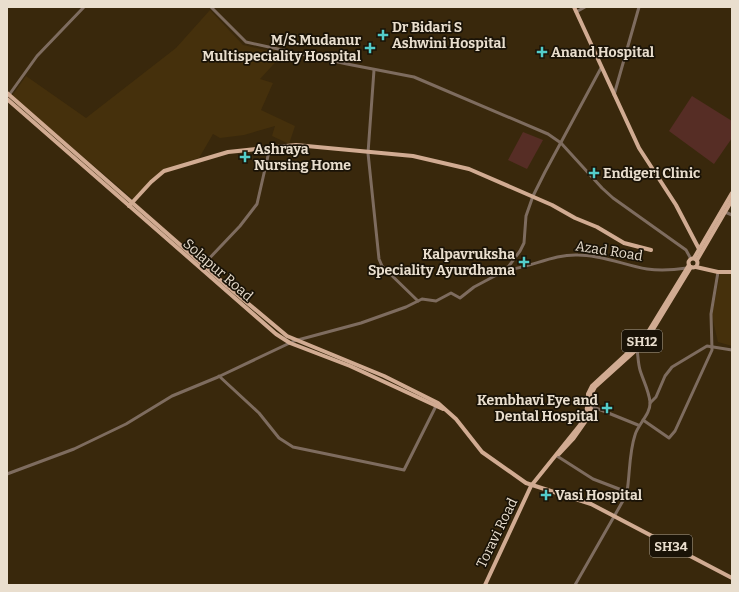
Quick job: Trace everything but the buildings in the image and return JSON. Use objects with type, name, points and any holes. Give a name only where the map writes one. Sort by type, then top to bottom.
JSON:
[{"type":"main road","points":[[574,7],[614,97],[639,148],[676,205],[699,249]]},
{"type":"main road","name":"Solapur Road","points":[[8,96],[261,321],[292,342],[382,380],[446,410],[456,419],[482,452],[532,486]]},
{"type":"main road","points":[[131,204],[151,182],[164,171],[228,152],[270,147],[296,146],[413,156],[469,169],[533,196],[598,228],[624,243],[651,250]]},
{"type":"main road","points":[[694,259],[732,193]]},
{"type":"main road","points":[[732,200],[694,259],[689,262],[689,267],[718,272],[732,272]]},
{"type":"main road","name":"Solapur Road","points":[[131,204],[292,342],[352,362],[427,397],[437,405]]},
{"type":"main road","points":[[694,259],[698,263],[696,267]]},
{"type":"main road","name":"SH12","points":[[532,486],[584,424],[590,408],[588,394],[592,386],[637,348],[653,326],[689,267]]},
{"type":"main road","name":"SH12","points":[[532,486],[580,425],[590,408]]},
{"type":"main road","name":"Toravi Road","points":[[485,585],[532,486]]},
{"type":"main road","name":"SH34","points":[[532,486],[583,501],[732,580]]},
{"type":"street","points":[[8,96],[37,56],[84,7]]},
{"type":"street","points":[[211,7],[246,42],[374,70],[414,77],[537,129],[561,143],[602,188],[686,250],[694,259]]},
{"type":"street","points":[[576,12],[586,7]]},
{"type":"street","points":[[614,97],[639,7]]},
{"type":"street","points":[[7,474],[74,449],[126,424],[172,396],[220,376],[292,342],[361,323],[424,298],[436,301],[451,293],[460,298],[474,287],[506,270],[523,246],[526,216],[533,196],[601,68]]},
{"type":"street","points":[[374,70],[368,153],[380,263],[418,301]]},
{"type":"street","points":[[203,265],[240,226],[257,204],[270,147]]},
{"type":"street","points":[[725,212],[732,215]]},
{"type":"street","name":"Azad Road","points":[[506,270],[518,269],[556,257],[578,255],[608,259],[647,269],[689,267]]},
{"type":"street","points":[[643,420],[669,438],[675,430],[713,346],[711,314],[718,272]]},
{"type":"street","points":[[575,585],[627,492],[631,449],[638,425],[646,417],[650,403],[656,397],[666,376],[672,368],[708,346],[732,350]]},
{"type":"street","points":[[637,348],[640,370],[650,403]]},
{"type":"street","points":[[220,376],[258,413],[279,438],[293,447],[404,470],[437,405]]},
{"type":"street","points":[[590,408],[602,410],[638,425]]},
{"type":"street","points":[[557,456],[593,479],[627,492]]},
{"type":"shaded area","points":[[210,10],[243,45],[283,54],[260,79],[273,83],[261,110],[295,126],[289,144],[272,136],[275,126],[244,135],[220,138],[213,134],[199,158],[164,169],[150,180],[134,200],[12,96],[26,76],[86,118],[176,48]]},
{"type":"shaded area","points":[[692,96],[732,121],[732,138],[714,164],[669,131]]},
{"type":"shaded area","points":[[523,132],[543,140],[527,169],[508,160]]},
{"type":"shaded area","points":[[720,274],[732,274],[732,346],[718,342],[712,314]]},
{"type":"place","name":"Dr Bidari S Ashwini Hospital","points":[[383,35]]},
{"type":"place","name":"M/S.Mudanur Multispeciality Hospital","points":[[370,48]]},
{"type":"place","name":"Anand Hospital","points":[[542,52]]},
{"type":"place","name":"Ashraya Nursing Home","points":[[245,157]]},
{"type":"place","name":"Endigeri Clinic","points":[[594,173]]},
{"type":"place","name":"Kalpavruksha Speciality Ayurdhama","points":[[524,262]]},
{"type":"place","name":"Kembhavi Eye and Dental Hospital","points":[[607,408]]},
{"type":"place","name":"Vasi Hospital","points":[[546,495]]}]
